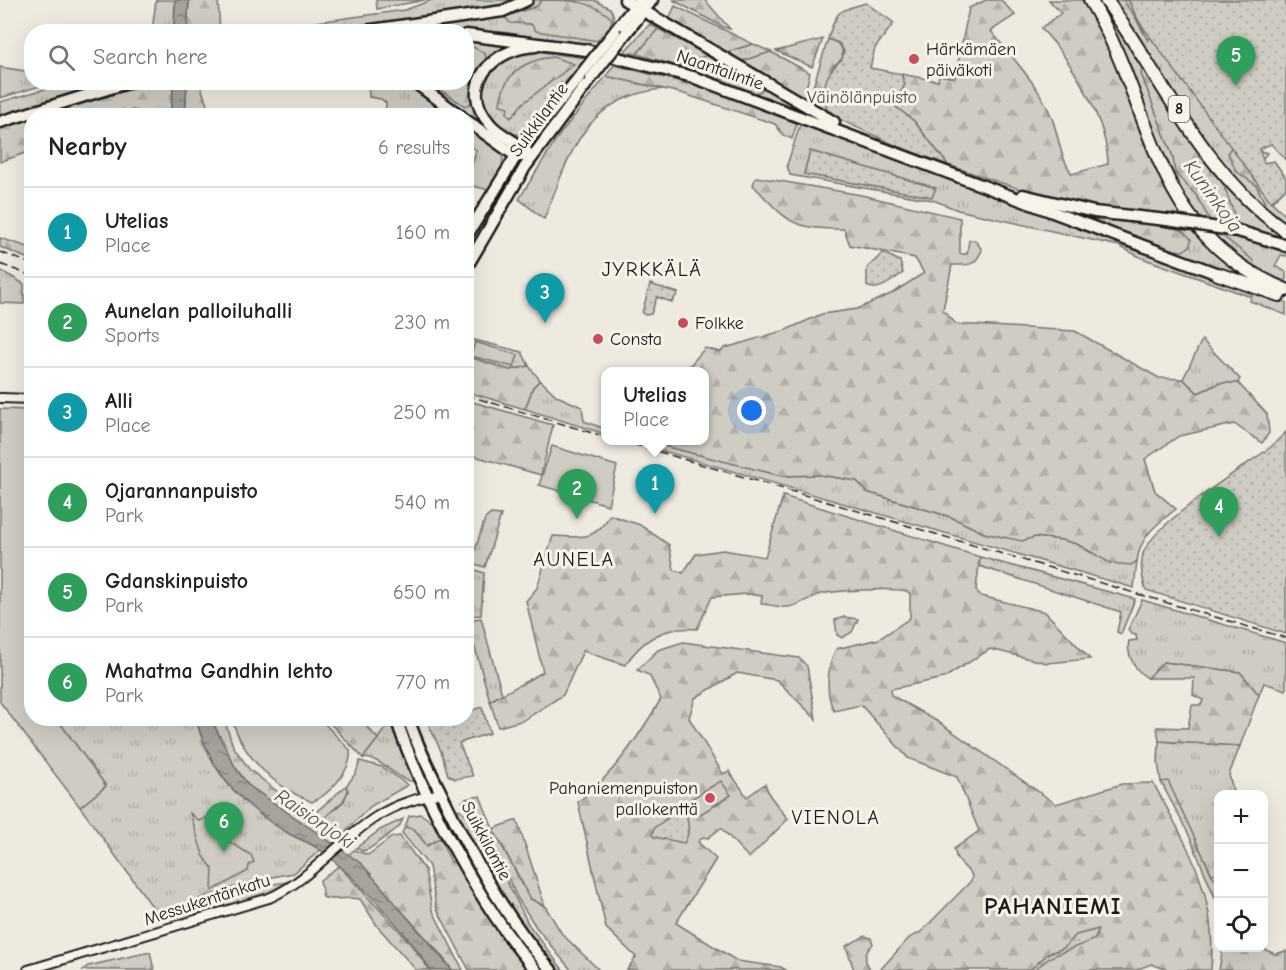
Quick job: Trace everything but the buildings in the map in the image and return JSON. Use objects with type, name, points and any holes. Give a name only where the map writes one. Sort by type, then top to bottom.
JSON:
[{"type":"highway","name":"8","points":[[1090,0],[1117,51],[1156,158],[1184,212],[1226,256],[1258,277],[1286,290]]},
{"type":"highway","name":"8","points":[[1106,0],[1214,162],[1249,202],[1286,231]]},
{"type":"highway","points":[[1218,274],[1286,296]]},
{"type":"main road","points":[[413,24],[503,11],[527,0]]},
{"type":"main road","points":[[625,0],[639,6],[768,86],[882,146]]},
{"type":"main road","name":"Suikkilantie","points":[[474,254],[532,157],[591,78],[639,6],[652,0]]},
{"type":"main road","name":"Suikkilantie","points":[[474,224],[519,152],[579,77],[620,32]]},
{"type":"main road","name":"Naantalintie","points":[[474,36],[558,45],[635,60],[693,77],[1218,274]]},
{"type":"main road","points":[[519,152],[485,118],[479,98],[481,80],[490,64],[503,53],[528,46],[558,45]]},
{"type":"main road","points":[[46,108],[104,90]]},
{"type":"main road","points":[[425,90],[450,108]]},
{"type":"main road","points":[[0,122],[24,115]]},
{"type":"main road","points":[[474,125],[519,152],[532,157]]},
{"type":"main road","name":"Naantalintie","points":[[954,174],[1066,207],[1238,231],[1286,245]]},
{"type":"main road","name":"Suikkilantie","points":[[399,726],[429,796],[473,879],[536,970]]},
{"type":"main road","name":"Suikkilantie","points":[[412,726],[441,793],[499,901],[551,970]]},
{"type":"street","points":[[0,398],[24,399]]},
{"type":"street","name":"Messukentänkatu","points":[[28,970],[253,904],[292,886],[361,828],[384,812],[441,793]]},
{"type":"green space","points":[[156,0],[175,0],[174,24],[153,24]]},
{"type":"green space","points":[[189,0],[218,0],[220,24],[188,24]]},
{"type":"green space","points":[[376,0],[425,0],[377,9]]},
{"type":"green space","points":[[432,0],[518,0],[493,9],[372,24],[303,24],[405,10]]},
{"type":"green space","points":[[532,0],[594,0],[610,8],[614,19],[598,47],[501,32],[474,31],[474,24],[428,24]]},
{"type":"green space","points":[[542,0],[580,2],[597,8],[612,19],[610,28],[598,41],[536,31],[531,24],[510,23],[505,17],[537,6]]},
{"type":"green space","points":[[673,0],[705,0],[730,29],[723,27]]},
{"type":"green space","points":[[986,0],[1001,0],[1015,15],[991,31],[1025,73],[1047,106],[1062,154],[1072,174],[1108,164],[1106,147],[1101,128],[1085,91],[1064,56],[1041,28],[1061,13],[1049,0],[1083,0],[1112,48],[1161,178],[1184,217],[1095,208],[1041,196],[948,165],[914,121],[896,107],[895,102],[904,82],[901,74],[938,81],[939,75],[955,78],[969,8]]},
{"type":"green space","points":[[1095,0],[1101,0],[1221,178],[1239,228],[1197,221],[1187,210]]},
{"type":"green space","points":[[1113,0],[1126,0],[1148,41],[1151,34],[1238,144],[1267,153],[1248,179],[1256,185],[1265,203],[1262,207],[1219,160]]},
{"type":"green space","points":[[1123,0],[1286,0],[1286,160],[1271,144],[1259,149],[1264,163],[1274,161],[1286,178],[1286,188],[1271,202]]},
{"type":"green space","name":"Väinölänpuisto","points":[[866,3],[894,23],[875,48],[870,68],[901,74],[905,85],[895,102],[896,107],[914,121],[948,165],[897,146],[828,114],[825,84],[835,65],[842,59],[844,51],[839,43],[828,39],[833,22],[844,10]]},
{"type":"green space","points":[[675,6],[753,44],[720,54],[668,21]]},
{"type":"green space","points":[[650,24],[658,29],[637,54],[624,52]]},
{"type":"green space","points":[[658,29],[707,55],[678,66],[637,54]]},
{"type":"green space","points":[[823,39],[812,67],[776,51]]},
{"type":"green space","points":[[828,39],[840,46],[842,59],[832,67],[828,114],[808,103]]},
{"type":"green space","points":[[474,42],[512,45],[477,84],[492,131],[474,118],[474,108],[459,108],[434,90],[474,90]]},
{"type":"green space","points":[[753,44],[771,52],[736,63],[720,54]]},
{"type":"green space","points":[[474,48],[485,53],[486,57],[474,80]]},
{"type":"green space","points":[[534,51],[586,58],[528,129],[519,134],[509,134],[493,121],[487,112],[482,90],[484,80],[506,55]]},
{"type":"green space","points":[[771,52],[810,73],[803,100],[736,63]]},
{"type":"green space","points":[[707,55],[730,67],[723,80],[678,66]]},
{"type":"green space","points":[[553,57],[574,64],[522,104],[511,118],[507,113],[508,107],[500,105],[505,85],[510,77],[524,65]]},
{"type":"green space","points":[[614,65],[717,91],[798,120],[792,139],[783,135],[775,124],[681,93],[606,76]]},
{"type":"green space","points":[[0,67],[24,71],[24,90],[27,90],[0,98]]},
{"type":"green space","points":[[730,67],[760,84],[761,91],[755,93],[723,80]]},
{"type":"green space","points":[[606,76],[663,89],[636,94],[614,104],[597,117],[583,133],[572,152],[544,219],[519,199],[557,138]]},
{"type":"green space","points":[[760,84],[805,111],[755,93],[761,91]]},
{"type":"green space","points":[[42,90],[87,90],[0,116],[0,102]]},
{"type":"green space","points":[[129,90],[173,90],[171,108],[67,108]]},
{"type":"green space","points":[[187,90],[202,90],[208,108],[185,108]]},
{"type":"green space","points":[[369,90],[418,90],[443,108],[386,108],[386,103],[381,99],[369,97]]},
{"type":"green space","points":[[440,90],[473,90],[472,103],[465,106]]},
{"type":"green space","points":[[24,120],[24,153],[0,162],[0,126]]},
{"type":"green space","points":[[801,122],[1253,292],[1251,297],[1142,258],[1119,246],[958,210],[933,200],[790,175],[787,165]],"holes":[[[810,151],[935,188],[932,197],[804,174]]]},
{"type":"green space","points":[[474,131],[499,150],[503,157],[502,169],[490,190],[474,187],[476,150],[474,148]]},
{"type":"green space","points":[[1232,145],[1259,156],[1265,163],[1274,161],[1286,178],[1286,188],[1272,202],[1286,216],[1286,225],[1262,207],[1265,203],[1256,185],[1236,171],[1228,153]]},
{"type":"green space","points":[[810,151],[936,188],[932,197],[804,174]]},
{"type":"green space","points":[[756,177],[861,195],[960,218],[960,254],[967,254],[969,240],[975,240],[982,250],[977,260],[970,264],[952,265],[943,310],[956,324],[1075,331],[1159,378],[1183,379],[1198,393],[1220,383],[1238,383],[1267,414],[1269,433],[1262,443],[1234,424],[1179,436],[1145,459],[1155,491],[1176,509],[1150,531],[1142,544],[1137,561],[1131,565],[1110,563],[1077,544],[1062,540],[1035,537],[1022,541],[984,533],[951,517],[867,492],[857,481],[820,475],[782,476],[660,445],[709,445],[709,367],[688,367],[705,348],[720,352],[725,348],[786,330],[822,314],[857,309],[891,294],[924,273],[915,258],[850,245],[844,229],[812,227],[792,221],[775,208],[753,185]]},
{"type":"green space","points":[[1221,178],[1286,236],[1286,242],[1239,228]]},
{"type":"green space","points":[[1043,205],[1191,227],[1208,244],[1273,288]]},
{"type":"green space","points":[[1090,217],[1180,228],[1191,239],[1190,246],[1183,251],[1175,250],[1088,221]]},
{"type":"green space","points":[[1200,228],[1286,248],[1286,256],[1281,255],[1275,266],[1286,272],[1286,288],[1264,278]]},
{"type":"green space","points":[[0,238],[24,246],[24,257],[0,247]]},
{"type":"green space","points":[[883,253],[900,261],[903,273],[881,287],[872,288],[867,286],[867,268]]},
{"type":"green space","points":[[0,270],[24,284],[24,304],[0,303]]},
{"type":"green space","points":[[650,284],[678,293],[672,302],[657,297],[651,314],[645,315],[642,313]]},
{"type":"green space","points":[[1253,292],[1286,302],[1286,315],[1250,301]]},
{"type":"green space","points":[[474,340],[522,352],[529,366],[510,370],[474,358]]},
{"type":"green space","points":[[1202,340],[1240,379],[1238,383],[1220,383],[1198,393],[1183,379]]},
{"type":"green space","points":[[475,342],[518,355],[514,367],[474,357]]},
{"type":"green space","points":[[474,358],[510,370],[529,366],[540,380],[533,387],[525,409],[474,394]]},
{"type":"green space","points":[[540,380],[557,396],[582,407],[584,421],[601,427],[601,433],[525,409],[533,387]]},
{"type":"green space","points":[[474,402],[553,425],[541,475],[474,456]]},
{"type":"green space","points":[[0,409],[24,410],[24,726],[62,726],[106,786],[80,807],[0,702]]},
{"type":"green space","points":[[1286,432],[1286,634],[1146,590],[1142,563],[1143,554],[1150,542],[1180,513],[1271,447]]},
{"type":"green space","points":[[643,445],[661,445],[782,476],[820,475],[857,481],[867,492],[951,517],[984,533],[1022,540],[1035,537],[1062,540],[1131,565],[1137,561],[1134,588]]},
{"type":"green space","points":[[552,446],[617,466],[608,505],[539,485]]},
{"type":"green space","points":[[783,496],[980,557],[976,590],[981,596],[1045,612],[1090,659],[1047,663],[990,649],[944,678],[891,689],[891,695],[940,723],[1056,804],[1122,784],[1153,783],[1178,828],[1198,872],[1210,918],[1211,970],[1168,970],[1151,964],[1136,970],[880,970],[909,938],[921,932],[971,881],[972,875],[957,859],[954,849],[979,831],[957,777],[908,758],[861,705],[834,711],[831,704],[828,680],[836,649],[879,639],[910,618],[910,594],[907,591],[836,592],[818,595],[788,607],[761,604],[762,596],[747,594],[712,597],[697,629],[675,630],[656,636],[639,648],[625,665],[583,651],[563,695],[524,720],[498,727],[490,701],[543,672],[526,601],[537,588],[553,536],[579,537],[592,534],[604,524],[610,515],[640,525],[669,545],[674,570],[683,573],[696,554],[723,550],[765,557]]},
{"type":"green space","points":[[491,514],[501,515],[485,567],[474,564],[474,554],[485,519]]},
{"type":"green space","points":[[980,557],[1135,599],[1121,634],[1117,632],[1121,612],[979,566]]},
{"type":"green space","points":[[474,569],[484,573],[481,615],[474,616]]},
{"type":"green space","points":[[1142,600],[1286,643],[1286,690],[1264,683],[1259,695],[1240,672],[1164,662],[1148,678],[1136,667],[1128,646],[1129,641],[1137,640],[1136,635],[1131,634],[1128,630]]},
{"type":"green space","points":[[844,617],[858,619],[852,632],[842,638],[837,635],[835,620]]},
{"type":"green space","points":[[481,618],[502,694],[490,701],[474,645],[474,619]]},
{"type":"green space","points":[[683,642],[799,658],[807,666],[816,719],[777,680],[737,673],[695,698],[689,718],[723,774],[729,771],[747,797],[765,784],[770,796],[788,819],[749,858],[721,828],[708,838],[703,837],[698,842],[716,859],[676,923],[737,961],[781,967],[786,970],[627,970],[636,957],[606,928],[578,802],[614,768],[661,699],[649,675],[637,670],[658,650]]},
{"type":"green space","points":[[1163,662],[1240,672],[1259,695],[1240,746],[1159,741],[1157,727],[1188,728],[1192,705],[1201,705],[1203,700],[1193,695],[1194,678],[1148,678]]},
{"type":"green space","points":[[482,707],[490,733],[459,743],[473,776],[455,779],[448,775],[441,751],[429,726],[474,726],[474,710]]},
{"type":"green space","points":[[62,726],[198,726],[210,756],[229,785],[241,798],[270,821],[320,850],[294,873],[256,880],[157,913],[80,807],[106,786]]},
{"type":"green space","points":[[214,726],[226,726],[233,746],[249,769],[337,839],[332,844],[248,785],[235,767]]},
{"type":"green space","points":[[234,726],[327,726],[350,750],[348,765],[326,794],[312,802],[285,788],[262,770]]},
{"type":"green space","points":[[333,726],[366,726],[378,739],[363,758]]},
{"type":"green space","points":[[387,726],[393,726],[416,778],[415,782],[401,777],[377,761],[363,758]]},
{"type":"green space","points":[[1159,741],[1240,746],[1229,775],[1233,790],[1214,790],[1214,874],[1212,875],[1168,782],[1161,782],[1158,762]]},
{"type":"green space","points":[[360,761],[382,767],[408,785],[371,806],[340,836],[322,820],[344,801],[348,791],[346,786],[356,773]]},
{"type":"green space","name":"Pahaniemenpuiston pallokenttä","points":[[721,781],[731,795],[699,815],[689,800]]},
{"type":"green space","points":[[1168,781],[1214,877],[1214,895],[1189,835],[1161,782]]},
{"type":"green space","points":[[346,786],[348,791],[343,801],[322,820],[317,811]]},
{"type":"green space","points":[[480,796],[493,829],[530,899],[545,906],[562,934],[599,970],[571,970],[536,927],[518,899],[482,823],[462,802],[465,799]]},
{"type":"green space","points":[[459,809],[478,824],[529,925],[563,970],[556,970],[514,914],[456,813]]},
{"type":"green space","points":[[677,812],[686,813],[687,817],[688,832],[684,843],[654,837],[652,834],[655,827]]},
{"type":"green space","points":[[190,813],[199,821],[214,814],[226,840],[251,855],[254,862],[249,865],[248,871],[212,891],[213,869],[203,855]]},
{"type":"green space","points":[[421,814],[433,823],[440,838],[427,846],[414,829],[405,827],[409,816]]},
{"type":"green space","points":[[403,819],[399,827],[369,849],[363,851],[356,848],[380,830]]},
{"type":"green space","points":[[517,820],[545,906],[531,899],[493,829]]},
{"type":"green space","points":[[405,827],[414,829],[427,846],[440,838],[451,862],[456,860],[527,970],[469,970],[436,907],[429,866],[402,833]]},
{"type":"green space","points":[[400,836],[425,870],[432,909],[463,970],[452,970],[372,876],[348,855],[354,850],[368,855],[392,837]]},
{"type":"green space","points":[[339,866],[405,937],[430,970],[416,970],[378,927],[360,899],[323,897],[320,880]]},
{"type":"green space","points":[[293,881],[256,900],[173,925],[172,914],[248,888]]},
{"type":"green space","points":[[1098,929],[1095,939],[1051,957],[1034,970],[1030,970],[1049,953],[1064,948],[1076,935]]},
{"type":"green space","points":[[865,936],[871,938],[873,944],[866,957],[871,970],[854,970],[846,946]]},
{"type":"green space","points":[[1268,951],[1275,954],[1286,951],[1286,970],[1219,970],[1222,952]]},
{"type":"green space","points":[[150,952],[154,970],[83,970],[88,966]]},
{"type":"water","points":[[175,0],[189,0],[187,24],[174,24]]},
{"type":"water","points":[[173,90],[187,90],[185,108],[171,108]]},
{"type":"water","points":[[198,726],[214,726],[235,767],[248,785],[362,864],[452,970],[430,970],[394,922],[345,871],[316,847],[291,835],[258,813],[231,787],[210,756]]},
{"type":"waterway","name":"Kuninkoja","points":[[1128,0],[1148,39]]},
{"type":"waterway","name":"Kuninkoja","points":[[1142,68],[1141,74],[1173,157],[1175,173],[1196,195],[1211,222]]},
{"type":"waterway","name":"Kuninkoja","points":[[1219,233],[1254,261]]},
{"type":"railway","points":[[0,252],[24,261]]},
{"type":"railway","points":[[0,264],[24,273]]},
{"type":"railway","points":[[474,397],[601,436]]},
{"type":"railway","points":[[636,445],[1286,638]]},
{"type":"place","name":"Härkämäen päiväkoti","points":[[914,59]]},
{"type":"place","name":"Gdanskinpuisto","points":[[1236,86]]},
{"type":"place","name":"Alli","points":[[545,323]]},
{"type":"place","name":"Folkke","points":[[683,323]]},
{"type":"place","name":"Consta","points":[[598,339]]},
{"type":"place","name":"Utelias","points":[[655,514]]},
{"type":"place","name":"Aunelan palloiluhalli","points":[[577,519]]},
{"type":"place","name":"Ojarannanpuisto","points":[[1219,537]]},
{"type":"place","name":"Pahaniemenpuiston pallokenttä","points":[[710,798]]},
{"type":"place","name":"Mahatma Gandhin lehto","points":[[224,852]]},
{"type":"district","name":"JYRKKÄLÄ","points":[[652,269]]},
{"type":"district","name":"AUNELA","points":[[574,559]]},
{"type":"district","name":"VIENOLA","points":[[836,817]]},
{"type":"district","name":"PAHANIEMI","points":[[1053,906]]},
{"type":"water label","name":"Raisionjoki","points":[[315,819]]}]
